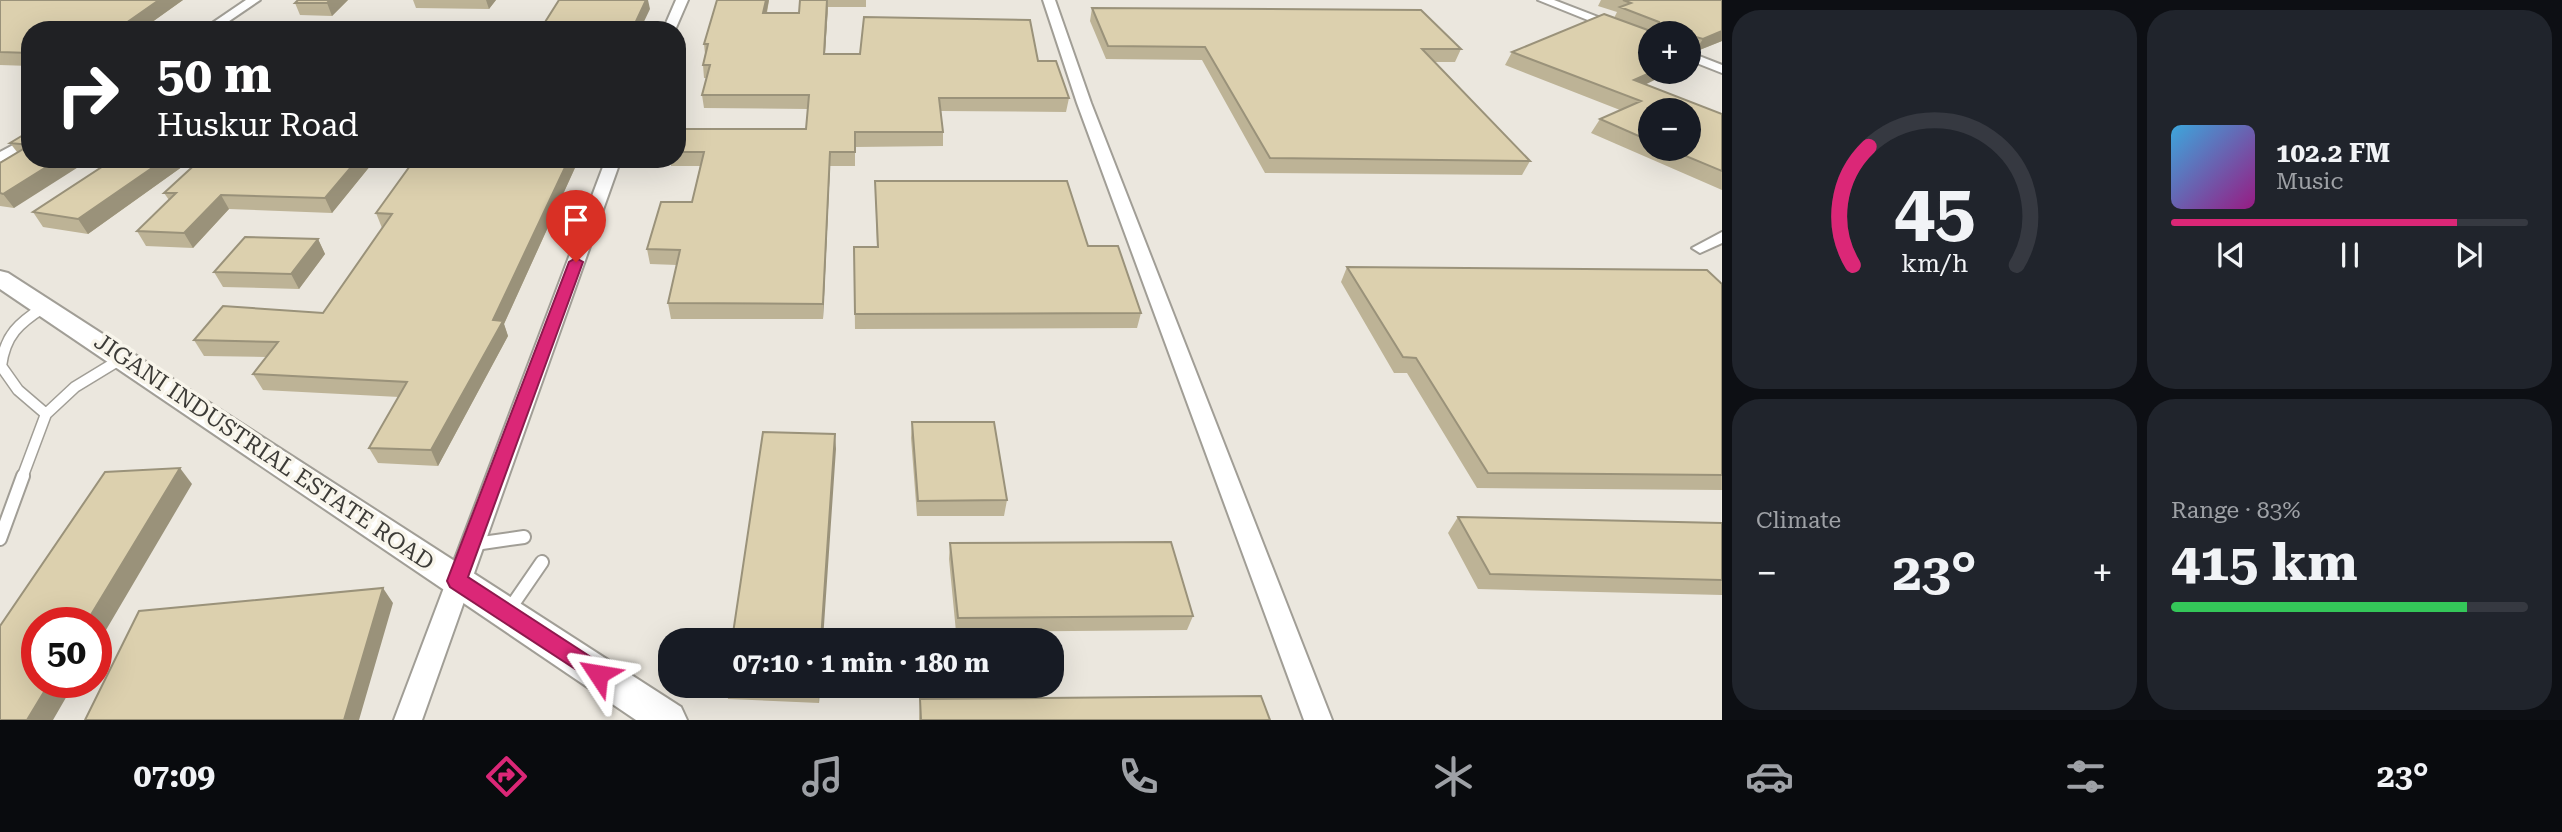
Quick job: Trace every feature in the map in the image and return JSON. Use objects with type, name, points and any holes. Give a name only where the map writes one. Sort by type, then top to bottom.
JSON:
[{"type":"main road","name":"JIGANI INDUSTRIAL ESTATE ROAD","points":[[0,278],[668,720]]},
{"type":"street","points":[[222,21],[254,0]]},
{"type":"street","points":[[673,21],[682,0]]},
{"type":"street","points":[[1049,0],[1084,103],[1318,720]]},
{"type":"street","points":[[1544,0],[1638,36]]},
{"type":"street","points":[[1701,61],[1722,69]]},
{"type":"street","points":[[0,158],[21,145]]},
{"type":"street","points":[[408,720],[611,168]]},
{"type":"street","points":[[1700,248],[1722,237]]},
{"type":"lane","points":[[44,307],[17,324],[3,342],[1,366],[18,390],[46,414]]},
{"type":"lane","points":[[0,539],[46,414],[75,387],[124,358]]},
{"type":"lane","points":[[471,544],[524,537]]},
{"type":"lane","points":[[506,613],[542,562]]},
{"type":"building","points":[[0,0],[159,0],[129,21],[21,21],[21,53],[0,52]]},
{"type":"building","points":[[298,0],[330,0],[327,3],[295,3]]},
{"type":"building","points":[[559,0],[646,0],[636,21],[546,21]]},
{"type":"building","points":[[717,0],[766,0],[763,13],[799,13],[800,0],[827,0],[824,54],[860,54],[864,17],[1030,20],[1038,61],[1056,61],[1069,98],[939,98],[943,132],[855,132],[855,152],[830,152],[823,304],[668,303],[680,250],[647,249],[661,202],[692,202],[704,152],[686,152],[686,129],[806,129],[809,95],[702,95],[710,65],[703,65],[708,44],[704,44]]},
{"type":"building","points":[[1623,0],[1722,0],[1722,31],[1701,38],[1701,21],[1656,21],[1620,7],[1631,3]]},
{"type":"building","points":[[1092,8],[1421,10],[1461,49],[1422,49],[1530,161],[1270,158],[1205,47],[1108,46]]},
{"type":"building","points":[[1604,14],[1638,26],[1638,78],[1634,80],[1638,84],[1681,98],[1638,100],[1512,52]]},
{"type":"building","points":[[1638,102],[1638,136],[1600,119]]},
{"type":"building","points":[[1701,106],[1722,114],[1722,171],[1698,161],[1701,161]]},
{"type":"building","points":[[21,136],[21,144],[10,143]]},
{"type":"building","points":[[21,150],[21,168],[45,168],[3,194],[0,193],[0,163]]},
{"type":"building","points":[[100,168],[152,168],[78,219],[33,212]]},
{"type":"building","points":[[191,168],[350,168],[325,198],[221,195],[184,233],[137,231],[176,193],[164,193]]},
{"type":"building","points":[[408,168],[565,168],[493,320],[503,321],[431,450],[369,448],[407,382],[253,374],[278,342],[194,340],[223,306],[323,313],[392,214],[376,213]]},
{"type":"building","points":[[875,181],[1067,181],[1088,246],[1118,246],[1141,313],[855,314],[854,247],[878,247]]},
{"type":"building","points":[[245,237],[318,239],[291,274],[214,272]]},
{"type":"building","points":[[1347,267],[1707,270],[1722,284],[1722,475],[1488,473],[1416,358],[1403,357]]},
{"type":"building","points":[[912,422],[994,422],[1007,500],[918,501]]},
{"type":"building","points":[[763,432],[835,434],[822,628],[734,628]]},
{"type":"building","points":[[180,468],[96,607],[21,607],[21,698],[40,698],[27,720],[0,720],[0,626],[105,472]]},
{"type":"building","points":[[1458,517],[1722,523],[1722,580],[1490,574]]},
{"type":"building","points":[[1171,542],[1193,616],[958,618],[950,543]]},
{"type":"building","points":[[383,588],[344,720],[85,720],[96,698],[112,698],[112,666],[139,611]]},
{"type":"building","points":[[1261,696],[1270,720],[921,720],[920,699]]},
{"type":"route","points":[[576,262],[457,581],[598,674]]}]
